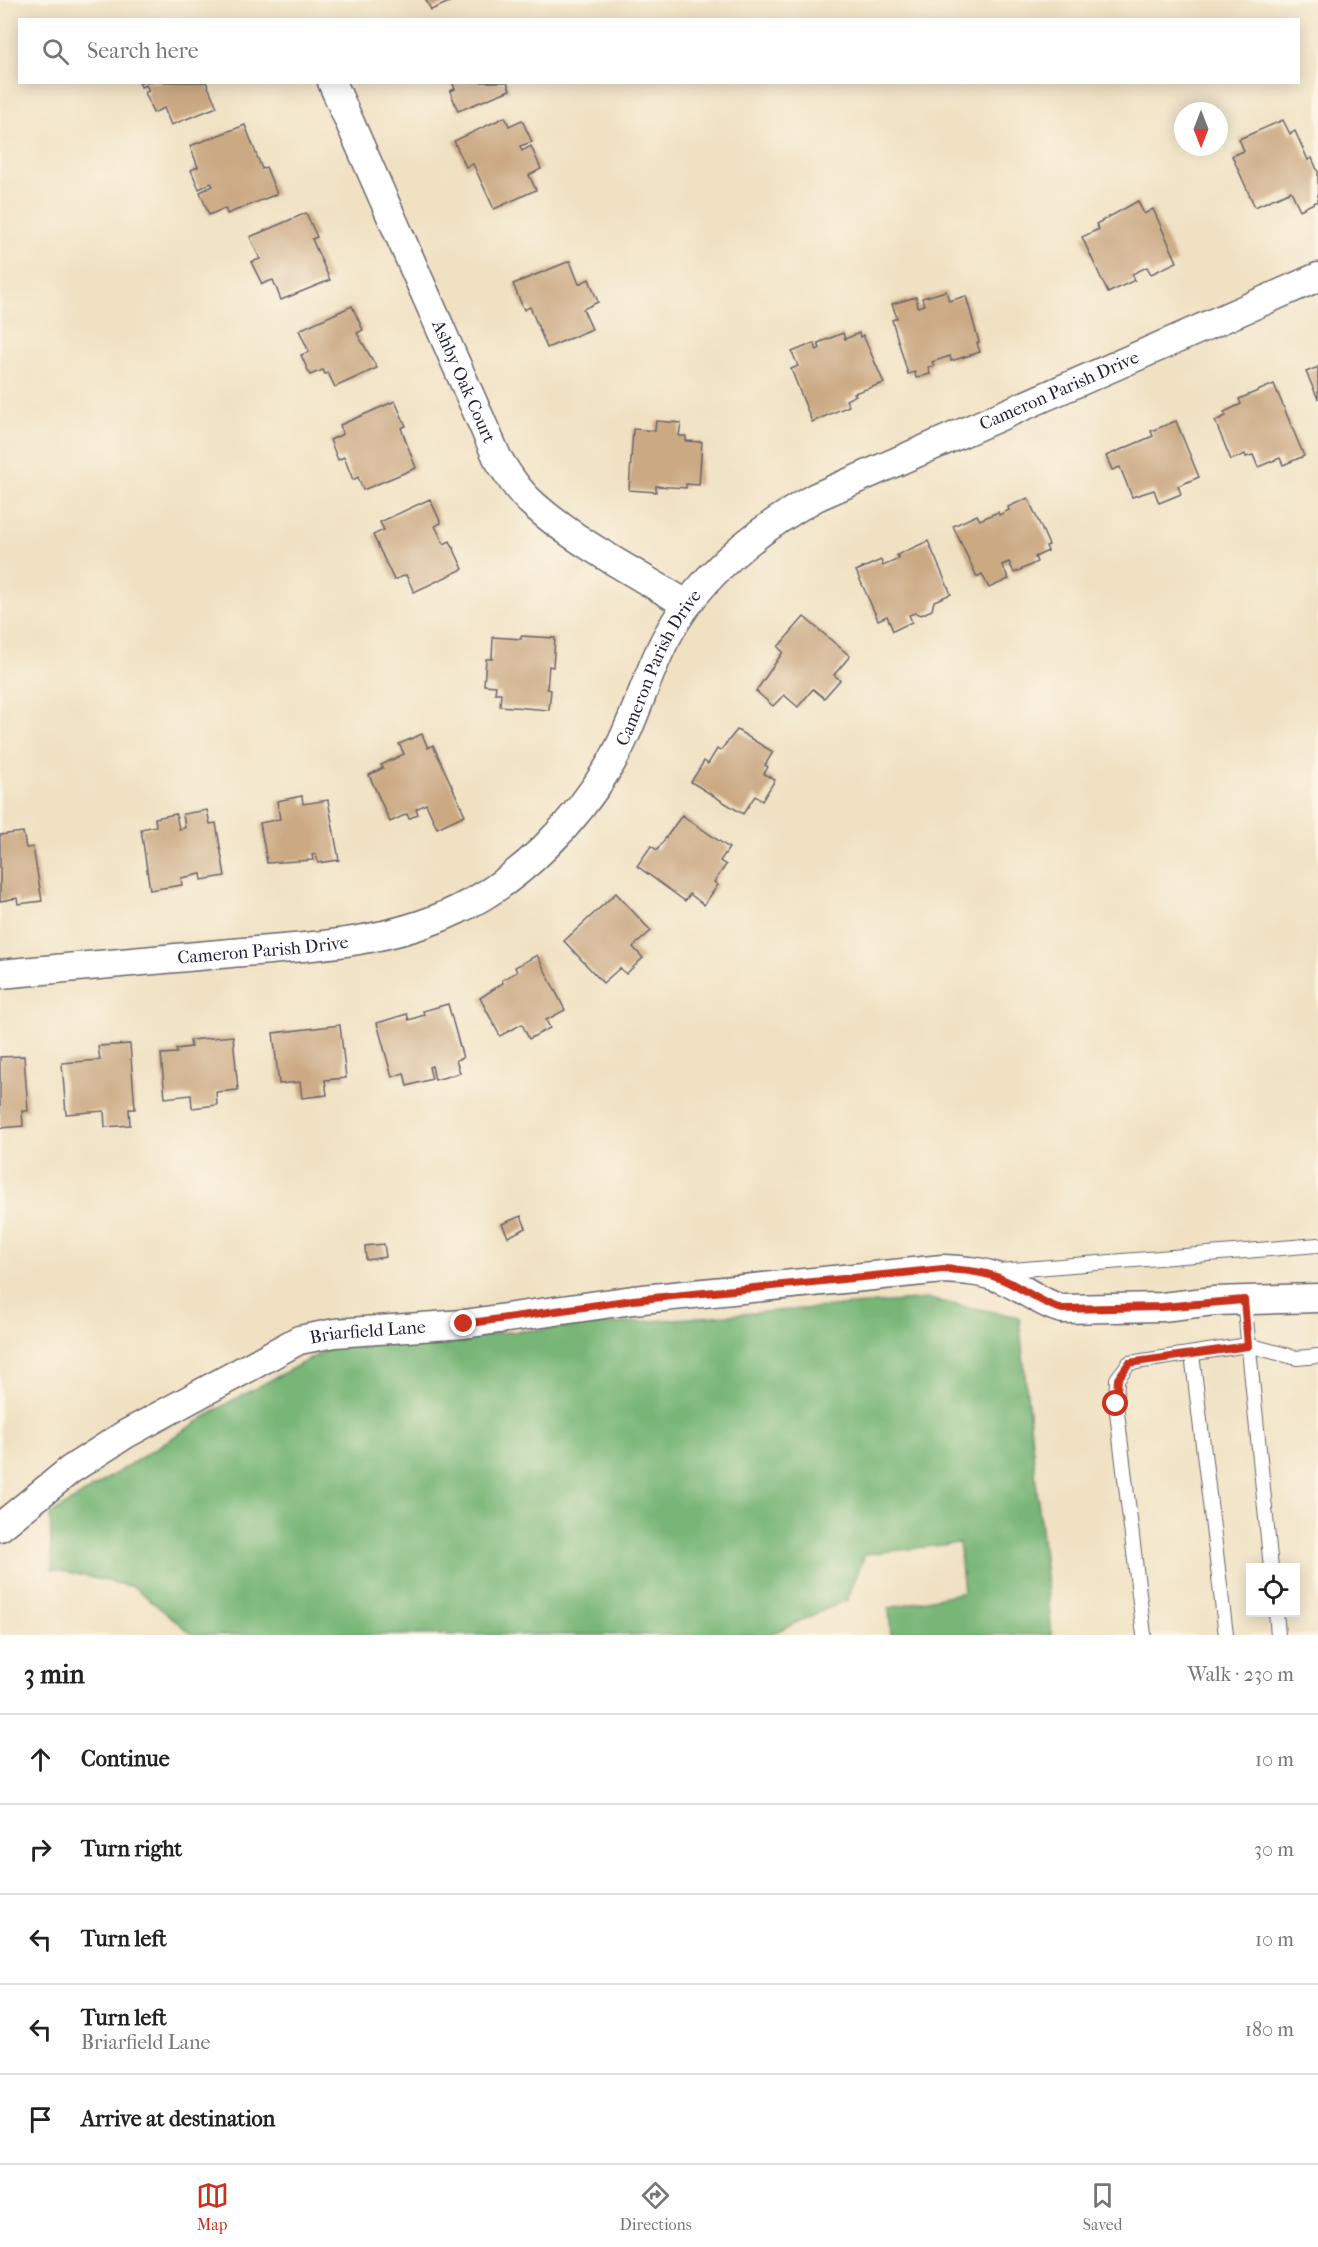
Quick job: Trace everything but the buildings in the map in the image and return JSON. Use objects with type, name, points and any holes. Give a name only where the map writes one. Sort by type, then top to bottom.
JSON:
[{"type":"street","name":"Ashby Oak Court","points":[[333,84],[497,457],[513,482],[532,504],[568,530],[686,604]]},
{"type":"street","name":"Cameron Parish Drive","points":[[0,974],[346,943],[412,926],[457,911],[498,886],[535,856],[572,818],[612,762],[665,641],[686,604],[757,534],[816,497],[1318,277]]},
{"type":"street","name":"Briarfield Lane","points":[[0,1527],[70,1470],[126,1434],[299,1340],[335,1333],[464,1324],[633,1300],[943,1269],[999,1277],[1050,1306],[1062,1309],[1162,1307],[1244,1300],[1318,1298]]},
{"type":"lane","points":[[979,1273],[1318,1245]]},
{"type":"lane","points":[[1244,1300],[1270,1563]]},
{"type":"lane","points":[[1144,1635],[1116,1404],[1118,1379],[1129,1363],[1248,1346],[1297,1358],[1318,1356]]},
{"type":"lane","points":[[1192,1354],[1226,1635]]},
{"type":"lane","points":[[1276,1617],[1278,1635]]},
{"type":"green space","points":[[928,1299],[1019,1317],[1052,1635],[891,1635],[889,1608],[964,1592],[959,1543],[865,1554],[847,1600],[769,1635],[193,1635],[134,1587],[52,1569],[50,1515],[226,1404],[334,1346]]},
{"type":"route","points":[[464,1324],[578,1306],[943,1269],[973,1271],[999,1277],[1050,1306],[1062,1309],[1162,1307],[1244,1300],[1248,1346],[1129,1363],[1118,1379],[1116,1404]]}]
